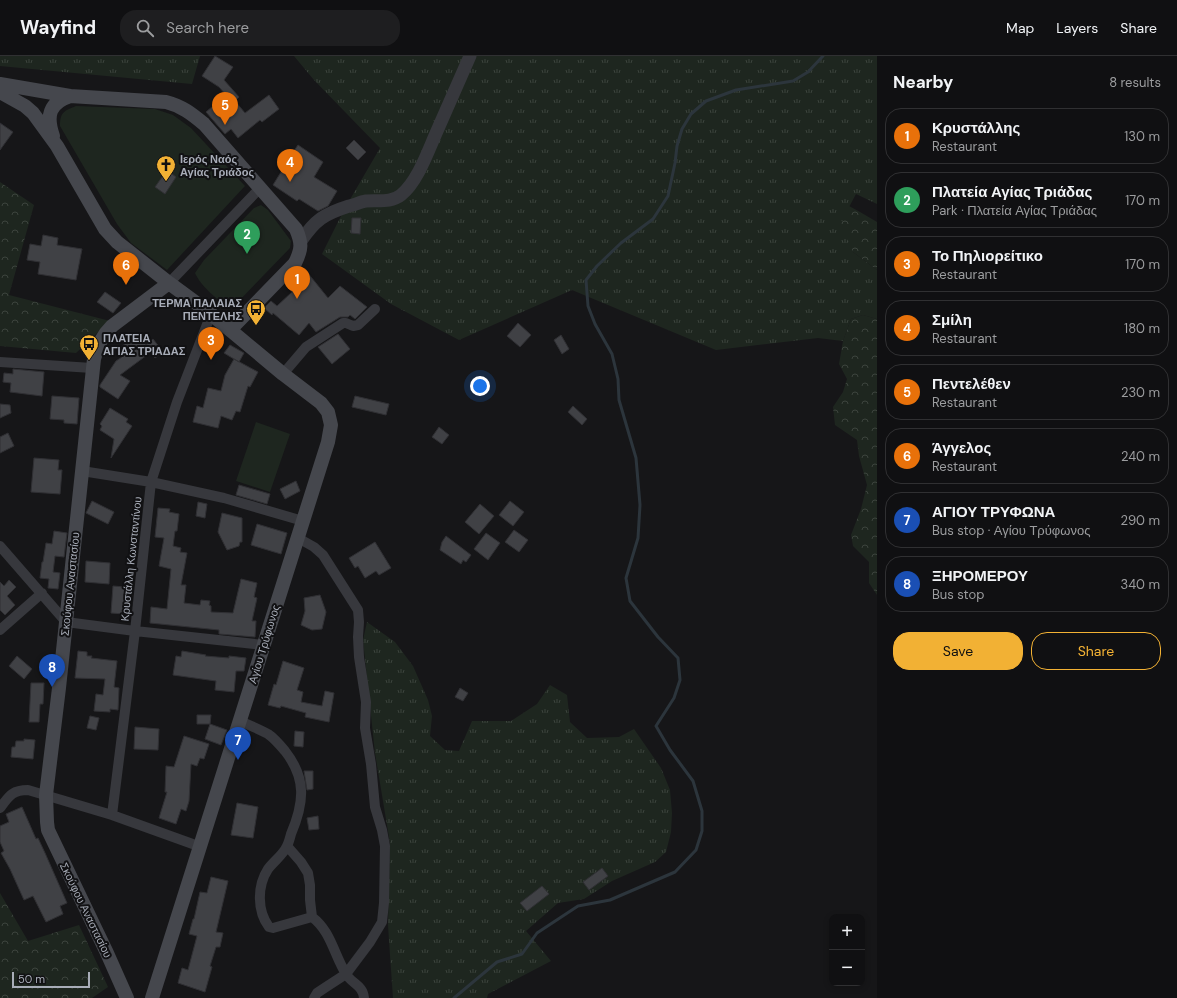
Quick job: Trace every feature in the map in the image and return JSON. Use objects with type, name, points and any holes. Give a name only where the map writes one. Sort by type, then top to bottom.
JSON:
[{"type":"main road","points":[[0,84],[70,96],[166,102],[176,104],[192,113],[204,124],[296,229],[301,241],[300,251],[295,263],[230,330]]},
{"type":"main road","points":[[0,92],[25,106],[33,113],[56,146]]},
{"type":"main road","points":[[56,146],[50,126],[49,114],[56,103],[63,98],[70,96]]},
{"type":"main road","name":"Αγίου Τρύφωνος","points":[[56,146],[105,229],[121,245],[211,314],[282,374],[321,403],[328,412],[331,425],[328,442],[152,998]]},
{"type":"main road","name":"Σκούφου Αναστασίου","points":[[127,998],[48,830],[46,822],[46,795],[94,359],[98,345],[112,326],[169,283]]},
{"type":"street","points":[[301,241],[312,225],[327,214],[364,202],[387,201],[401,195],[410,185],[422,165],[470,56]]},
{"type":"street","points":[[169,283],[260,188]]},
{"type":"street","points":[[282,374],[306,347],[343,323],[353,326],[358,325],[375,309]]},
{"type":"street","name":"Κρυστάλλη Κωνσταντίνου","points":[[112,815],[135,631],[151,482],[178,402],[211,314]]},
{"type":"street","points":[[0,362],[92,368]]},
{"type":"street","points":[[82,471],[151,482],[224,498],[303,521]]},
{"type":"street","points":[[298,538],[314,547],[323,555],[358,610],[359,657],[366,702],[366,728],[375,807],[385,846],[384,903],[382,922],[370,942],[346,974],[326,986],[314,998]]},
{"type":"street","points":[[0,546],[66,622],[264,645]]},
{"type":"street","points":[[0,630],[42,593]]},
{"type":"street","points":[[240,721],[268,734],[281,746],[293,760],[299,775],[302,791],[295,825],[287,846],[282,855],[268,870],[262,882],[259,896],[261,909],[267,924],[269,927],[273,928],[312,917],[318,921],[326,932],[346,974],[350,980],[360,987],[364,998]]},
{"type":"street","points":[[0,808],[11,794],[19,790],[28,790],[112,815],[201,847]]},
{"type":"street","points":[[287,846],[301,862],[308,873],[312,917]]},
{"type":"green space","points":[[0,56],[200,56],[192,84],[0,66]]},
{"type":"green space","points":[[294,56],[877,56],[877,204],[856,194],[849,207],[853,252],[877,270],[877,319],[863,315],[851,319],[843,341],[818,338],[716,350],[572,290],[459,340],[391,304],[322,254],[345,208],[380,148],[314,80]]},
{"type":"green space","points":[[76,106],[155,109],[173,115],[191,128],[245,186],[167,270],[131,243],[117,224],[60,126],[62,115],[68,109]]},
{"type":"green space","points":[[0,182],[34,205],[9,295],[110,321],[76,353],[0,346]]},
{"type":"green space","points":[[261,205],[268,210],[291,241],[290,248],[236,304],[229,307],[209,292],[197,278],[195,273],[204,260],[254,208]]},
{"type":"green space","points":[[849,206],[877,222],[877,270],[853,252],[841,224]]},
{"type":"green space","points":[[863,315],[877,319],[877,595],[869,583],[869,562],[853,546],[851,535],[861,509],[867,485],[859,456],[857,440],[835,425],[833,407],[843,392],[847,379],[839,364],[843,341],[851,319]]},
{"type":"green space","points":[[256,422],[290,434],[270,492],[236,481]]},
{"type":"green space","points":[[367,622],[395,642],[413,666],[428,700],[432,716],[430,736],[445,750],[459,751],[472,721],[511,721],[537,704],[550,685],[567,695],[570,722],[587,738],[619,737],[634,729],[661,768],[670,790],[672,813],[671,832],[666,852],[655,862],[612,881],[584,899],[558,903],[526,931],[551,961],[488,994],[487,998],[393,998],[388,925],[390,843],[375,753],[363,640]]},
{"type":"green space","points":[[0,893],[28,941],[79,925],[108,987],[92,998],[0,998]]},
{"type":"building","points":[[215,56],[233,67],[224,80],[239,97],[235,101],[245,113],[269,95],[279,109],[262,122],[260,120],[238,138],[231,129],[225,134],[206,112],[226,95],[219,87],[202,76]]},
{"type":"building","points":[[0,123],[13,132],[0,150]]},
{"type":"building","points":[[354,140],[366,152],[358,160],[346,148]]},
{"type":"building","points":[[298,145],[323,162],[314,177],[337,191],[328,206],[318,211],[299,199],[297,201],[273,185]]},
{"type":"building","name":"Ιερός Ναός Αγίας Τριάδος","points":[[167,170],[176,177],[165,194],[155,187]]},
{"type":"building","points":[[352,218],[361,218],[360,234],[351,233]]},
{"type":"building","points":[[43,235],[58,238],[57,245],[82,249],[76,280],[38,274],[40,262],[27,260],[30,244],[41,246]]},
{"type":"building","points":[[307,272],[328,298],[340,286],[367,307],[355,319],[350,315],[348,317],[340,317],[316,332],[309,323],[299,335],[273,313],[272,315],[264,308],[271,301],[277,306],[292,292],[286,286],[297,276],[299,278]]},
{"type":"building","points":[[105,292],[121,303],[113,313],[97,302]]},
{"type":"building","points":[[518,323],[531,335],[520,347],[507,336]]},
{"type":"building","points":[[138,334],[146,345],[153,339],[163,352],[155,358],[151,352],[120,375],[130,381],[118,399],[100,387],[100,385],[116,361],[122,357],[117,350]]},
{"type":"building","points":[[338,334],[350,349],[332,364],[318,347]]},
{"type":"building","points":[[561,335],[569,349],[562,354],[554,340]]},
{"type":"building","points":[[230,345],[244,353],[239,362],[224,353]]},
{"type":"building","points":[[234,359],[258,372],[250,387],[248,386],[240,412],[236,411],[232,420],[221,416],[218,428],[193,422],[197,406],[203,408],[208,388],[221,391],[225,375]]},
{"type":"building","points":[[13,369],[44,372],[42,396],[10,392],[11,383],[3,382],[4,373],[13,374]]},
{"type":"building","points":[[52,396],[79,398],[77,424],[64,423],[64,420],[50,419]]},
{"type":"building","points":[[355,396],[389,404],[386,415],[352,407]]},
{"type":"building","points":[[0,404],[10,405],[11,413],[0,418]]},
{"type":"building","points":[[573,406],[587,419],[582,425],[568,412]]},
{"type":"building","points":[[110,408],[128,419],[126,422],[132,426],[111,458],[114,439],[100,430],[102,426],[100,424]]},
{"type":"building","points":[[439,427],[449,435],[442,444],[432,437]]},
{"type":"building","points":[[8,433],[14,446],[0,453],[0,437]]},
{"type":"building","points":[[34,458],[59,460],[58,470],[62,470],[60,494],[31,492]]},
{"type":"building","points":[[296,481],[300,491],[285,499],[280,489]]},
{"type":"building","points":[[239,485],[270,494],[267,504],[236,495]]},
{"type":"building","points":[[92,501],[114,512],[108,524],[86,513]]},
{"type":"building","points":[[510,501],[524,512],[513,526],[499,515]]},
{"type":"building","points":[[198,502],[207,504],[205,518],[196,516]]},
{"type":"building","points":[[480,504],[494,516],[479,534],[465,522]]},
{"type":"building","points":[[158,508],[170,509],[169,512],[179,514],[173,546],[181,548],[180,552],[187,553],[181,585],[186,585],[184,603],[200,605],[201,600],[210,601],[209,605],[211,606],[211,612],[233,613],[241,579],[257,583],[254,597],[257,598],[252,621],[256,621],[255,637],[219,634],[219,630],[150,623],[151,607],[167,609],[171,569],[159,566],[164,538],[155,537]]},
{"type":"building","points":[[222,513],[242,518],[242,542],[240,542],[239,546],[227,550],[218,532]]},
{"type":"building","points":[[257,524],[287,533],[281,554],[251,545]]},
{"type":"building","points":[[514,530],[528,540],[519,552],[505,542]]},
{"type":"building","points":[[54,531],[67,533],[64,557],[55,556],[53,572],[60,573],[58,589],[48,588],[49,579],[40,578],[46,543],[52,544]]},
{"type":"building","points":[[486,533],[500,543],[488,560],[474,549]]},
{"type":"building","points":[[446,536],[471,555],[466,562],[463,560],[461,564],[440,550],[442,542]]},
{"type":"building","points":[[375,542],[391,568],[379,575],[376,571],[365,578],[358,566],[355,568],[349,558]]},
{"type":"building","points":[[86,561],[110,563],[109,584],[85,582]]},
{"type":"building","points":[[9,580],[16,587],[7,596],[15,605],[5,615],[0,610],[0,582],[4,586]]},
{"type":"building","points":[[113,586],[126,587],[124,614],[111,613]]},
{"type":"building","points":[[320,595],[326,612],[322,629],[312,630],[301,625],[305,611],[304,598]]},
{"type":"building","points":[[78,651],[87,652],[87,656],[92,656],[91,658],[117,661],[114,687],[119,688],[118,710],[110,709],[110,712],[94,711],[96,694],[103,695],[105,679],[75,678]]},
{"type":"building","points":[[182,651],[206,655],[205,656],[246,658],[244,671],[236,671],[234,692],[215,690],[216,681],[173,675],[176,656],[181,657]]},
{"type":"building","points":[[17,656],[32,669],[24,679],[9,666]]},
{"type":"building","points":[[283,661],[304,668],[297,690],[303,692],[301,702],[322,706],[325,691],[334,693],[329,722],[305,717],[306,713],[281,706],[280,708],[268,705]]},
{"type":"building","points":[[31,683],[44,683],[43,704],[40,704],[39,722],[29,722]]},
{"type":"building","points":[[460,688],[468,693],[463,701],[455,697]]},
{"type":"building","points":[[197,715],[211,715],[210,724],[197,724]]},
{"type":"building","points":[[90,716],[99,718],[96,730],[87,728]]},
{"type":"building","points":[[210,724],[227,730],[221,745],[205,739]]},
{"type":"building","points":[[135,727],[159,729],[158,750],[134,749]]},
{"type":"building","points":[[295,731],[304,732],[303,747],[294,746]]},
{"type":"building","points":[[184,736],[209,744],[204,759],[200,758],[197,766],[191,764],[189,801],[186,811],[181,809],[176,824],[159,818],[167,792],[165,792],[166,766],[174,767]]},
{"type":"building","points":[[24,739],[35,740],[33,759],[11,757],[12,747],[15,747],[16,741],[24,741]]},
{"type":"building","points":[[304,771],[313,771],[313,789],[307,790]]},
{"type":"building","points":[[237,803],[258,807],[253,838],[231,835]]},
{"type":"building","points":[[22,807],[36,839],[38,838],[67,903],[60,906],[63,914],[46,922],[33,896],[24,900],[1,853],[4,851],[0,842],[0,826],[9,822],[6,814]]},
{"type":"building","points":[[318,816],[319,829],[309,830],[307,818]]},
{"type":"building","points":[[602,868],[608,876],[589,890],[583,882]]},
{"type":"building","points":[[211,877],[228,881],[216,932],[223,933],[220,947],[216,947],[210,966],[212,967],[205,992],[178,983],[182,968],[188,970],[197,936],[189,934],[200,892],[207,893]]},
{"type":"building","points":[[542,886],[549,894],[527,911],[520,903]]},
{"type":"waterway","points":[[454,998],[497,962],[522,954],[537,933],[578,906],[610,900],[675,872],[696,850],[702,831],[702,811],[693,781],[670,750],[656,726],[674,698],[680,680],[678,658],[658,637],[630,601],[626,578],[638,538],[640,505],[636,458],[619,400],[618,379],[612,354],[595,324],[588,306],[586,280],[597,266],[621,243],[653,219],[668,196],[677,146],[682,129],[691,114],[706,101],[736,90],[793,81],[808,72],[823,56]]},
{"type":"place","name":"Πεντελέθεν","points":[[225,125]]},
{"type":"place","name":"Ιερός Ναός Αγίας Τριάδος","points":[[166,182]]},
{"type":"place","name":"Σμίλη","points":[[290,182]]},
{"type":"place","name":"Πλατεία Αγίας Τριάδας","points":[[247,254]]},
{"type":"place","name":"Άγγελος","points":[[126,285]]},
{"type":"place","name":"Κρυστάλλης","points":[[297,299]]},
{"type":"place","name":"ΤΕΡΜΑ ΠΑΛΑΙΑΣ ΠΕΝΤΕΛΗΣ","points":[[256,326]]},
{"type":"place","name":"Το Πηλιορείτικο","points":[[211,360]]},
{"type":"place","name":"ΠΛΑΤΕΙΑ ΑΓΙΑΣ ΤΡΙΑΔΑΣ","points":[[89,361]]},
{"type":"place","name":"ΞΗΡΟΜΕΡΟΥ","points":[[52,687]]},
{"type":"place","name":"ΑΓΙΟΥ ΤΡΥΦΩΝΑ","points":[[238,760]]}]
